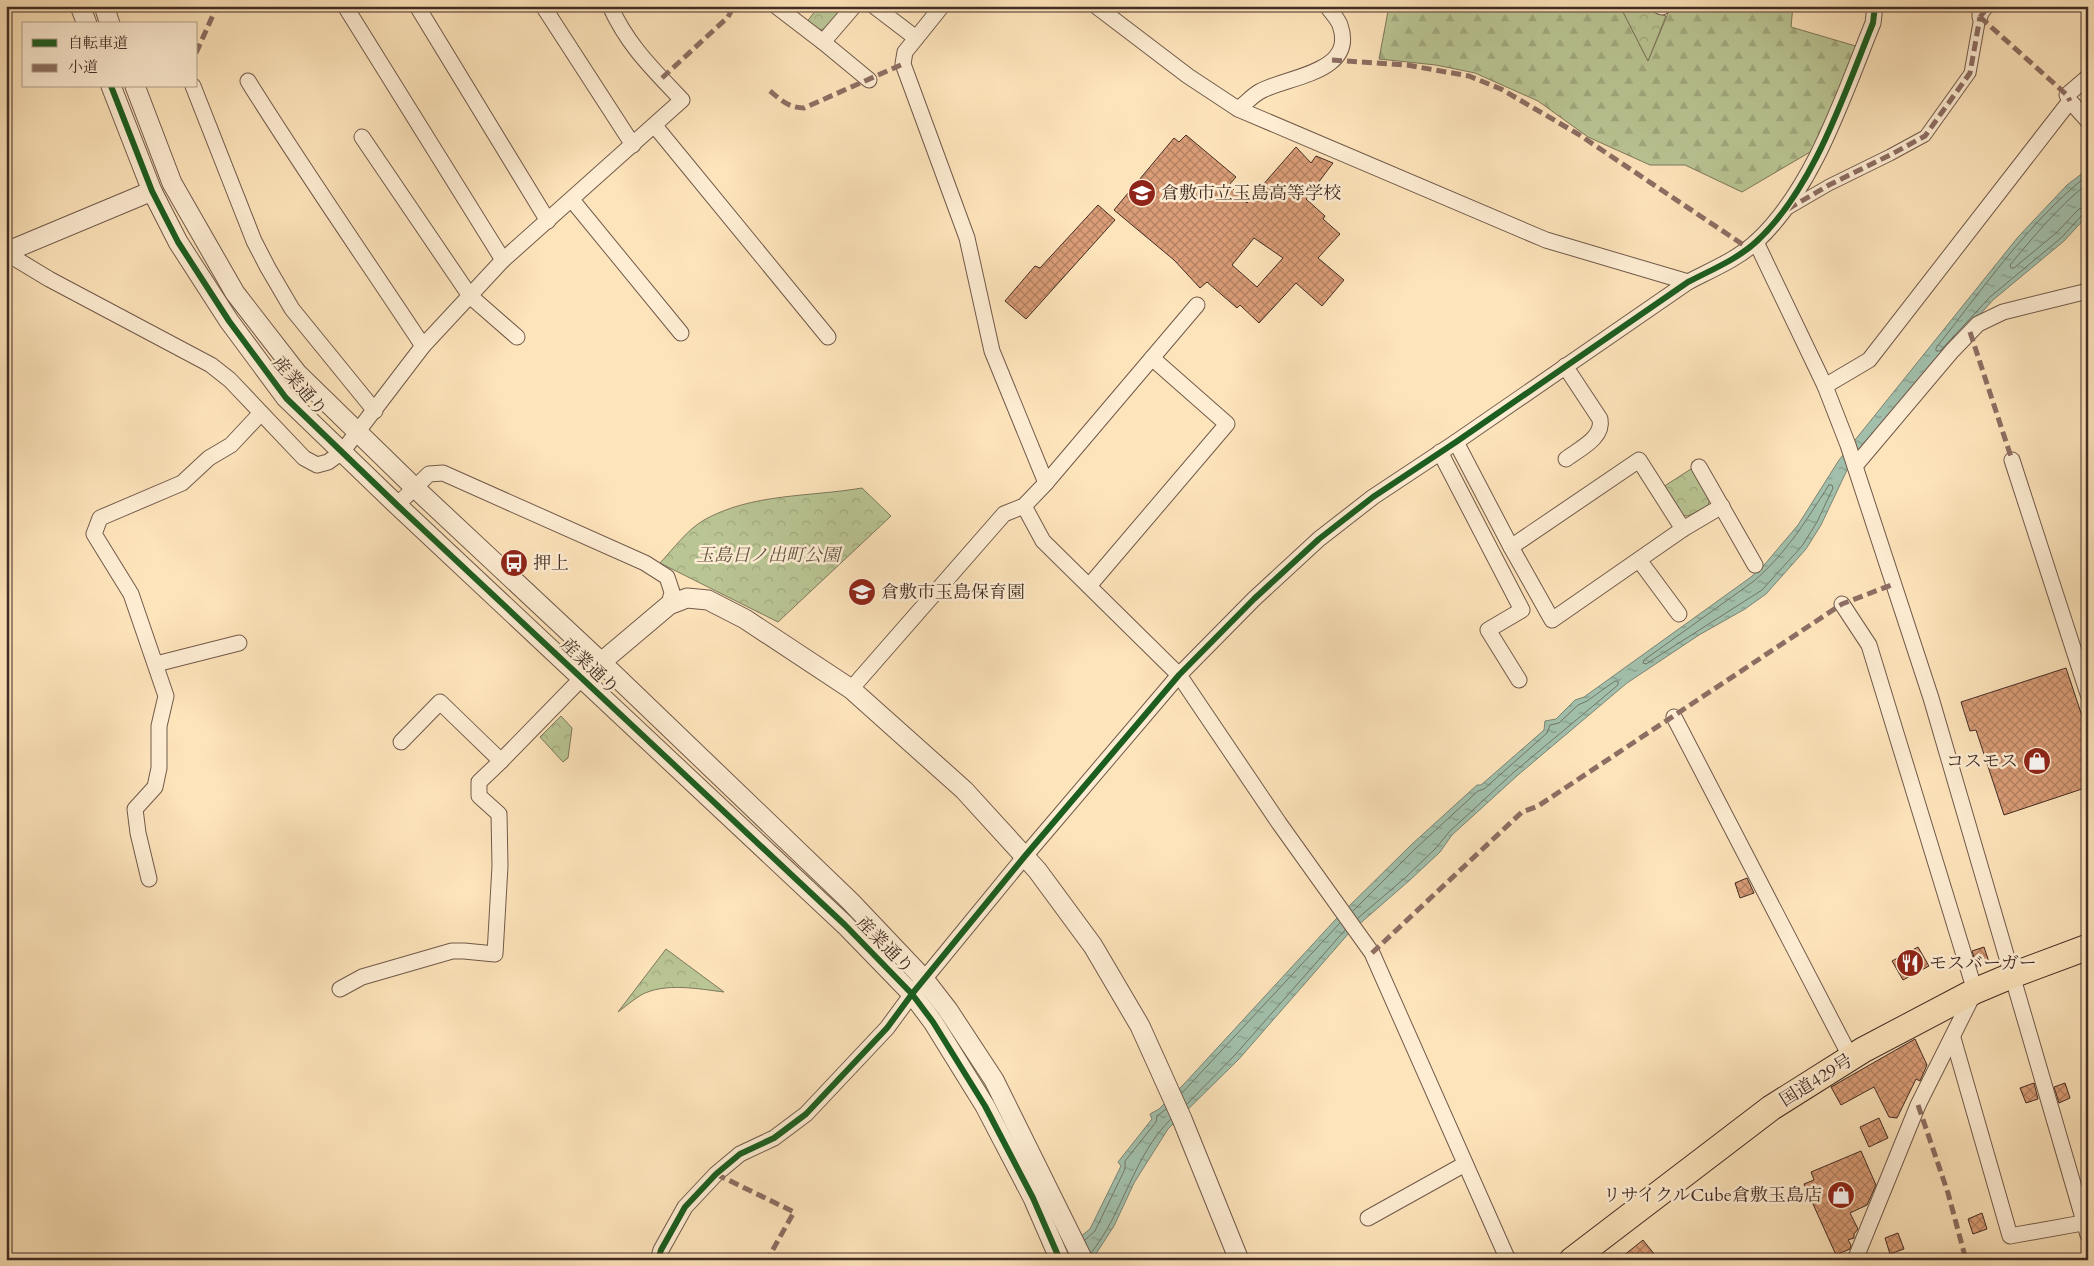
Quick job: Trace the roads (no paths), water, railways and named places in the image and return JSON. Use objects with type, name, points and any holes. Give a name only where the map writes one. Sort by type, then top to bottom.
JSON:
[{"type":"highway","name":"国道429号","points":[[1572,1260],[1771,1108],[1851,1058],[1975,991],[2013,974],[2088,947]]},
{"type":"street","points":[[80,6],[86,22]]},
{"type":"street","points":[[104,6],[109,22]]},
{"type":"street","points":[[345,6],[503,260]]},
{"type":"street","points":[[417,6],[548,220]]},
{"type":"street","points":[[543,6],[633,145]]},
{"type":"street","points":[[6,253],[49,279],[211,364],[230,380],[310,462],[317,465],[328,462],[342,452],[358,433],[423,346],[503,260],[682,100],[633,48],[620,29],[610,6]]},
{"type":"street","points":[[776,6],[824,42],[869,80]]},
{"type":"street","points":[[824,42],[854,6]]},
{"type":"street","points":[[874,6],[916,38]]},
{"type":"street","points":[[942,6],[905,52],[904,72],[967,238],[992,351],[1046,483]]},
{"type":"street","points":[[1096,6],[1188,76],[1238,109],[1546,240],[1688,282]]},
{"type":"street","points":[[1238,109],[1259,92],[1323,69],[1341,52],[1340,24],[1327,6]]},
{"type":"street","points":[[658,1260],[661,1250],[685,1207],[716,1174],[740,1154],[774,1138],[806,1114],[887,1028],[924,979],[1025,856],[1180,675],[1254,599],[1319,539],[1373,497],[1688,282],[1723,265],[1756,242],[1784,212],[1822,145],[1873,23],[1874,6]]},
{"type":"street","points":[[1784,212],[1829,185],[1925,136],[1970,72],[1983,10]]},
{"type":"street","points":[[2066,94],[2088,77]]},
{"type":"street","points":[[248,81],[296,158],[348,232],[423,346]]},
{"type":"street","name":"産業通り","points":[[113,88],[152,190],[178,242],[229,322],[286,398],[397,505],[844,925],[912,994],[933,1022],[985,1106],[1033,1198],[1058,1256]]},
{"type":"street","name":"産業通り","points":[[136,88],[172,183],[235,293],[297,373],[415,488],[602,662],[850,901],[924,979],[948,1010],[994,1080],[1083,1260]]},
{"type":"street","points":[[194,88],[254,241],[268,268],[292,309],[375,411]]},
{"type":"street","points":[[1825,386],[1869,360],[2070,102],[2088,121]]},
{"type":"street","points":[[655,126],[828,337]]},
{"type":"street","points":[[362,137],[470,296],[517,337]]},
{"type":"street","points":[[6,253],[152,190]]},
{"type":"street","points":[[572,200],[681,333]]},
{"type":"street","points":[[1756,242],[1825,386],[1848,445],[1931,698],[2087,1227],[2010,1236],[1953,1038]]},
{"type":"street","points":[[1855,466],[1952,351],[1978,324],[2003,312],[2088,291]]},
{"type":"street","points":[[851,689],[1004,514],[1024,506],[1046,483],[1197,305]]},
{"type":"street","points":[[1089,586],[1227,424],[1152,358]]},
{"type":"street","points":[[1565,366],[1600,420],[1601,425],[1597,435],[1566,459]]},
{"type":"street","points":[[150,879],[138,833],[135,809],[155,787],[158,768],[159,726],[166,696],[131,594],[94,534],[100,518],[182,483],[209,458],[231,445],[261,413]]},
{"type":"street","points":[[1456,442],[1510,547],[1552,620],[1684,529],[1722,506]]},
{"type":"street","points":[[1440,452],[1522,610]]},
{"type":"street","points":[[1510,547],[1639,460],[1684,529]]},
{"type":"street","points":[[2012,460],[2088,694]]},
{"type":"street","points":[[1699,467],[1755,565]]},
{"type":"street","points":[[397,505],[429,474],[443,473],[645,563],[667,577],[672,592],[670,605]]},
{"type":"street","points":[[1024,506],[1043,541],[1180,675],[1279,823],[1372,953],[1508,1260]]},
{"type":"street","points":[[1639,560],[1679,614]]},
{"type":"street","points":[[340,988],[362,977],[452,951],[464,950],[495,954],[500,866],[499,814],[480,796],[479,782],[582,678],[670,605],[687,598],[708,600],[745,619],[851,689],[964,790],[1038,870],[1093,946],[1140,1026],[1182,1119],[1239,1260]]},
{"type":"street","points":[[1520,680],[1488,630],[1540,599]]},
{"type":"street","points":[[1842,604],[1869,645],[1975,991],[1953,1038],[1918,1104],[1859,1259]]},
{"type":"street","points":[[156,664],[239,643]]},
{"type":"street","points":[[400,742],[440,702],[501,761]]},
{"type":"street","points":[[1674,717],[1851,1058]]},
{"type":"street","points":[[1368,1218],[1465,1164]]},
{"type":"water","points":[[2088,169],[2088,215],[2064,241],[1993,300],[1929,371],[1848,468],[1821,525],[1806,549],[1766,594],[1745,609],[1699,635],[1627,683],[1518,775],[1452,835],[1440,852],[1349,933],[1239,1059],[1168,1129],[1134,1183],[1114,1226],[1092,1260],[1039,1260],[1054,1252],[1060,1253],[1090,1229],[1121,1166],[1118,1162],[1152,1119],[1150,1114],[1159,1109],[1184,1084],[1336,919],[1411,845],[1477,785],[1481,785],[1544,730],[1545,721],[1556,719],[1575,700],[1584,697],[1751,577],[1765,564],[1798,525],[1839,460],[2018,237],[2067,185]]},
{"type":"place","name":"倉敷市立玉島高等学校","points":[[1142,193]]},
{"type":"place","name":"押上","points":[[514,563]]},
{"type":"place","name":"倉敷市玉島保育園","points":[[862,592]]},
{"type":"place","name":"コスモス","points":[[2037,761]]},
{"type":"place","name":"モスバーガー","points":[[1910,963]]},
{"type":"place","name":"リサイクルCube倉敷玉島店","points":[[1841,1195]]},
{"type":"park label","name":"玉島日ノ出町公園","points":[[768,555]]}]
